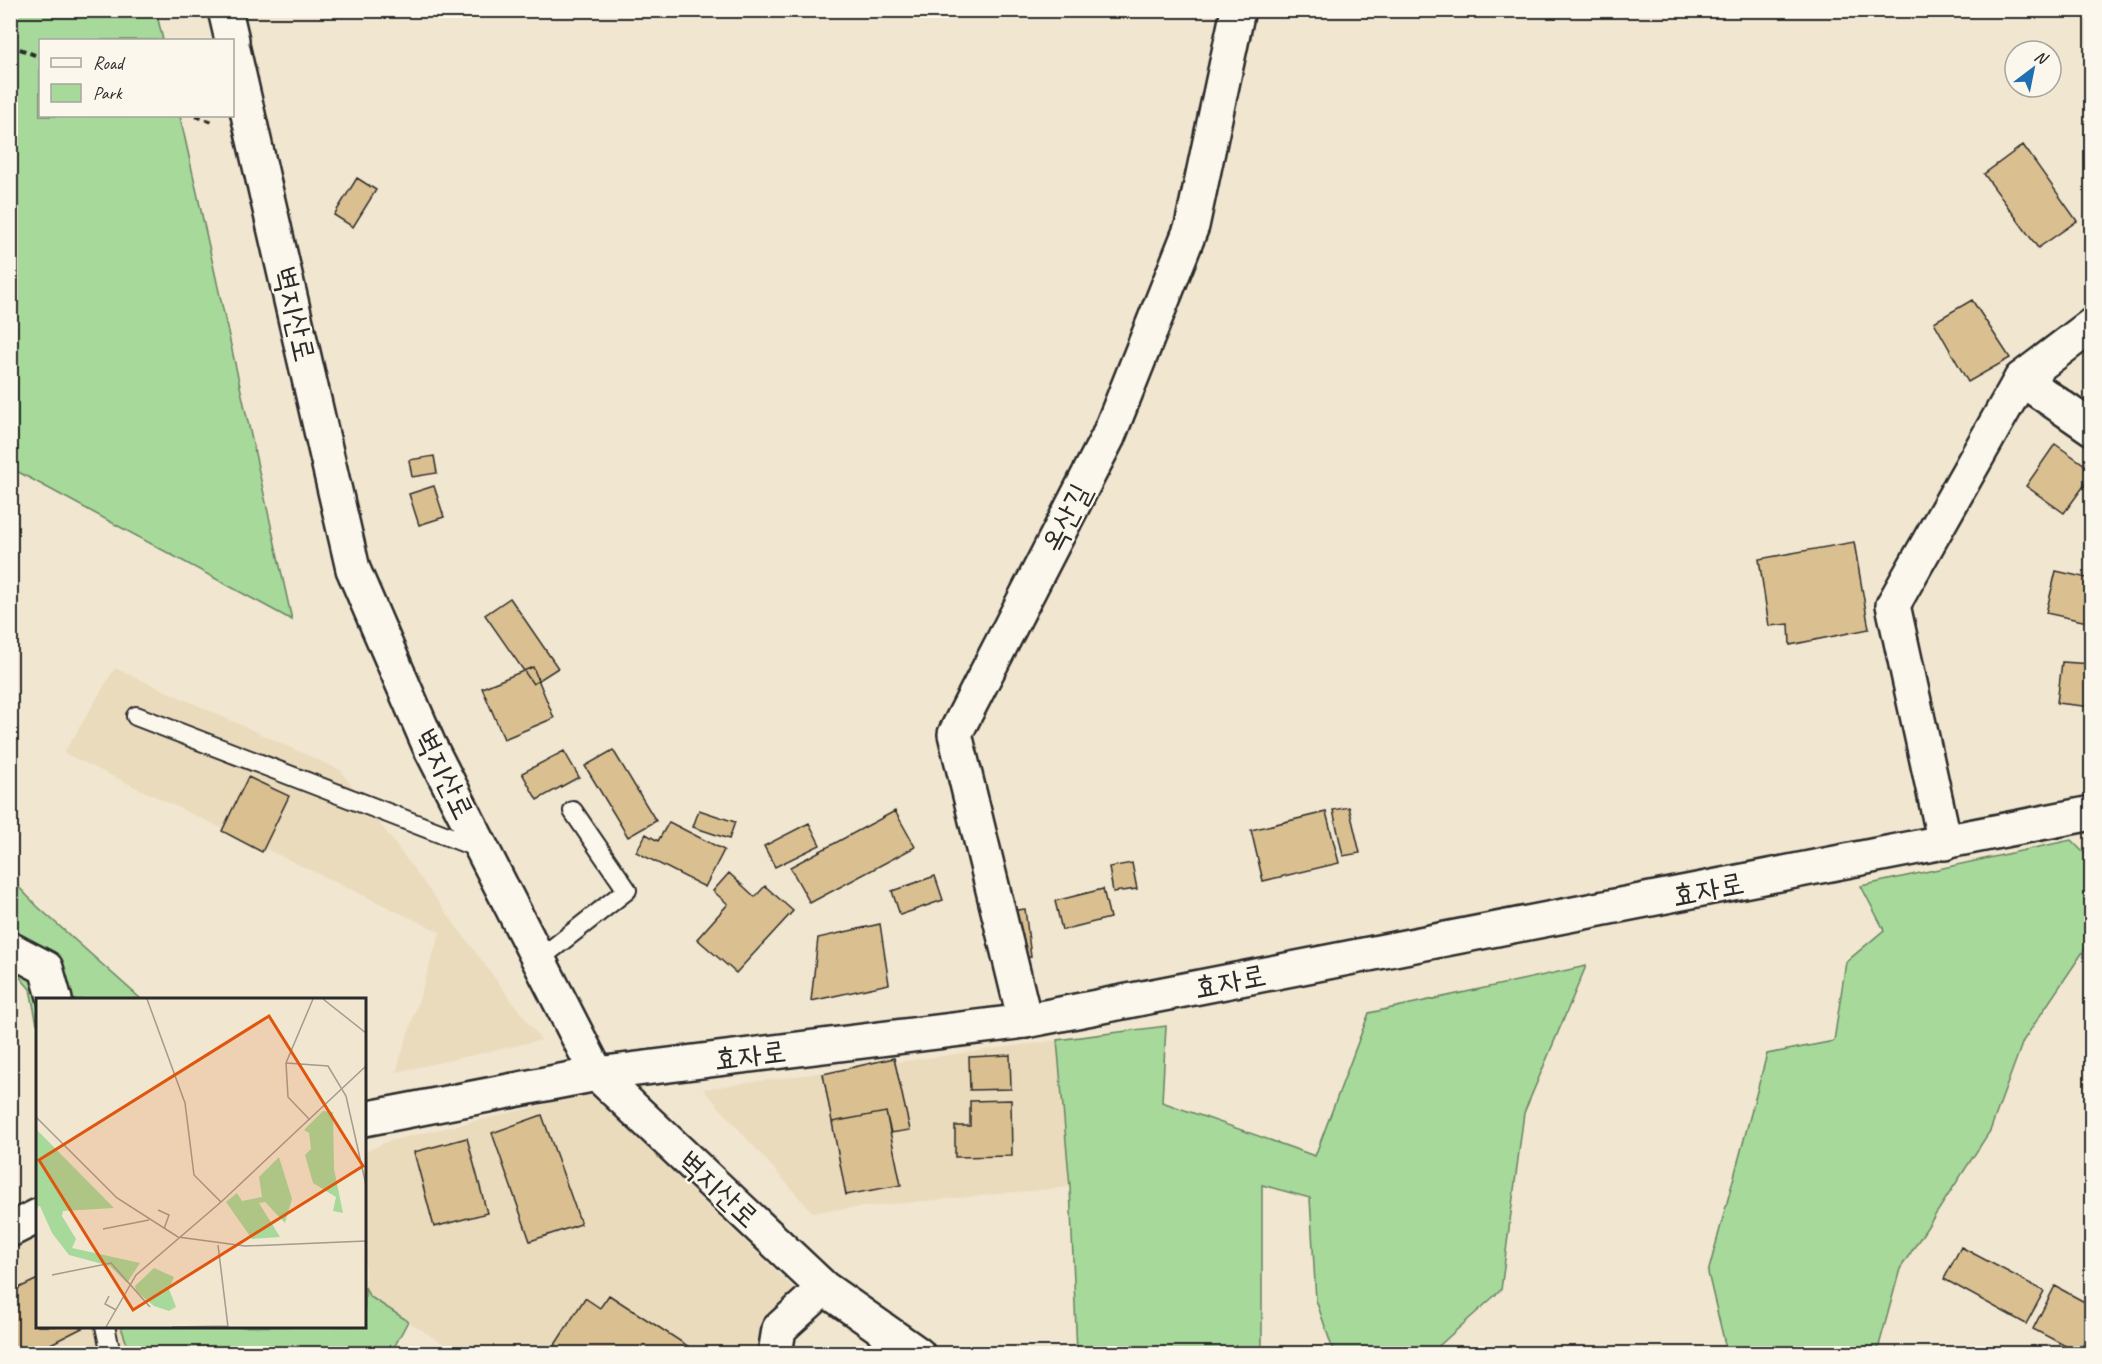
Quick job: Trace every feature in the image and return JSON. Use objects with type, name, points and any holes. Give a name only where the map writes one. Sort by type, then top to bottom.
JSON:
[{"type":"street","name":"벽지산로","points":[[225,10],[231,39]]},
{"type":"street","name":"옥산길","points":[[1025,1021],[955,734],[1108,437],[1192,226],[1238,10]]},
{"type":"street","name":"벽지산로","points":[[234,52],[353,569],[429,745],[597,1074],[824,1288],[918,1353]]},
{"type":"street","points":[[1945,843],[1893,605],[2021,379],[2091,325]]},
{"type":"street","points":[[2021,379],[2091,428]]},
{"type":"street","name":"효자로","points":[[366,1119],[597,1074],[1025,1021],[2091,813]]},
{"type":"street","points":[[10,949],[46,968],[55,998]]},
{"type":"street","points":[[10,1230],[36,1217]]},
{"type":"street","points":[[775,1353],[780,1329],[824,1288]]},
{"type":"lane","points":[[136,716],[481,849]]},
{"type":"lane","points":[[538,960],[627,890],[573,811]]},
{"type":"lane","points":[[105,1328],[111,1353]]},
{"type":"path","points":[[10,45],[39,57]]},
{"type":"shaded area","points":[[115,668],[340,770],[541,1040],[396,1072],[440,932],[64,753]]},
{"type":"shaded area","points":[[1057,1040],[1070,1187],[812,1212],[703,1089]]},
{"type":"shaded area","points":[[599,1092],[665,1165],[795,1289],[773,1353],[459,1354],[369,1296],[366,1289],[366,1152],[389,1141]]},
{"type":"shaded area","points":[[36,1234],[36,1328],[121,1328],[130,1353],[11,1353],[10,1248]]},
{"type":"green space","points":[[10,11],[156,11],[163,39],[39,39],[39,117],[180,117],[292,620],[11,468]]},
{"type":"green space","points":[[2071,840],[2091,860],[2091,940],[2023,1041],[1990,1131],[1900,1269],[1877,1353],[1727,1353],[1708,1273],[1767,1054],[1834,1041],[1846,962],[1884,930],[1861,886]]},
{"type":"green space","points":[[10,878],[38,907],[140,998],[36,998],[36,1019],[30,989],[11,967]]},
{"type":"green space","points":[[1586,966],[1524,1113],[1501,1290],[1431,1353],[1334,1353],[1316,1300],[1310,1198],[1262,1185],[1262,1353],[1077,1353],[1070,1187],[1057,1040],[1166,1026],[1162,1102],[1315,1156],[1369,1013]]},
{"type":"green space","points":[[366,1289],[369,1296],[408,1321],[391,1353],[130,1353],[121,1328],[366,1328]]},
{"type":"building","points":[[2023,145],[2077,221],[2038,248],[1984,174]]},
{"type":"building","points":[[357,178],[376,190],[353,227],[334,215]]},
{"type":"building","points":[[1972,300],[2010,358],[1968,382],[1934,322]]},
{"type":"building","points":[[2055,444],[2092,470],[2092,475],[2064,513],[2026,486]]},
{"type":"building","points":[[434,456],[437,473],[412,477],[409,460]]},
{"type":"building","points":[[434,486],[444,517],[419,525],[409,494]]},
{"type":"building","points":[[1854,542],[1869,629],[1790,645],[1789,624],[1769,626],[1759,559]]},
{"type":"building","points":[[2056,571],[2092,579],[2092,623],[2046,613]]},
{"type":"building","points":[[510,598],[558,668],[533,684],[485,615]]},
{"type":"building","points":[[2062,662],[2092,664],[2092,707],[2057,703]]},
{"type":"building","points":[[533,667],[554,718],[504,739],[482,688]]},
{"type":"building","points":[[613,750],[656,821],[628,837],[585,766]]},
{"type":"building","points":[[564,751],[579,777],[537,800],[522,773]]},
{"type":"building","points":[[248,777],[289,796],[262,852],[222,831]]},
{"type":"building","points":[[1349,807],[1360,853],[1343,856],[1333,810]]},
{"type":"building","points":[[699,810],[735,822],[729,839],[693,827]]},
{"type":"building","points":[[895,811],[915,847],[810,903],[790,867]]},
{"type":"building","points":[[1326,812],[1339,863],[1263,881],[1251,830]]},
{"type":"building","points":[[669,822],[724,850],[705,887],[636,852],[646,834],[658,841]]},
{"type":"building","points":[[809,823],[820,845],[775,867],[764,846]]},
{"type":"building","points":[[1132,863],[1137,889],[1113,892],[1109,867]]},
{"type":"building","points":[[729,873],[755,897],[765,886],[793,911],[736,973],[697,939],[728,904],[713,891]]},
{"type":"building","points":[[935,876],[943,900],[900,915],[892,891]]},
{"type":"building","points":[[1103,889],[1110,918],[1062,930],[1055,901]]},
{"type":"building","points":[[1025,909],[1031,957],[1014,959],[1008,911]]},
{"type":"building","points":[[880,924],[889,984],[811,1001],[818,938]]},
{"type":"building","points":[[1010,1055],[1011,1089],[970,1090],[969,1057]]},
{"type":"building","points":[[894,1058],[910,1130],[891,1133],[886,1112],[832,1122],[823,1074]]},
{"type":"building","points":[[1011,1100],[1012,1156],[955,1157],[955,1126],[970,1126],[970,1101]]},
{"type":"building","points":[[886,1112],[901,1185],[846,1195],[832,1122]]},
{"type":"building","points":[[542,1115],[581,1224],[530,1241],[492,1133]]},
{"type":"building","points":[[467,1138],[487,1213],[434,1227],[414,1152]]},
{"type":"building","points":[[1961,1247],[2044,1291],[2026,1324],[1944,1279]]},
{"type":"building","points":[[36,1280],[36,1328],[82,1328],[31,1354],[10,1354],[10,1292]]},
{"type":"building","points":[[2055,1286],[2092,1306],[2092,1328],[2079,1353],[2033,1329]]},
{"type":"building","points":[[609,1295],[697,1352],[696,1354],[549,1354],[585,1298],[600,1308]]}]
